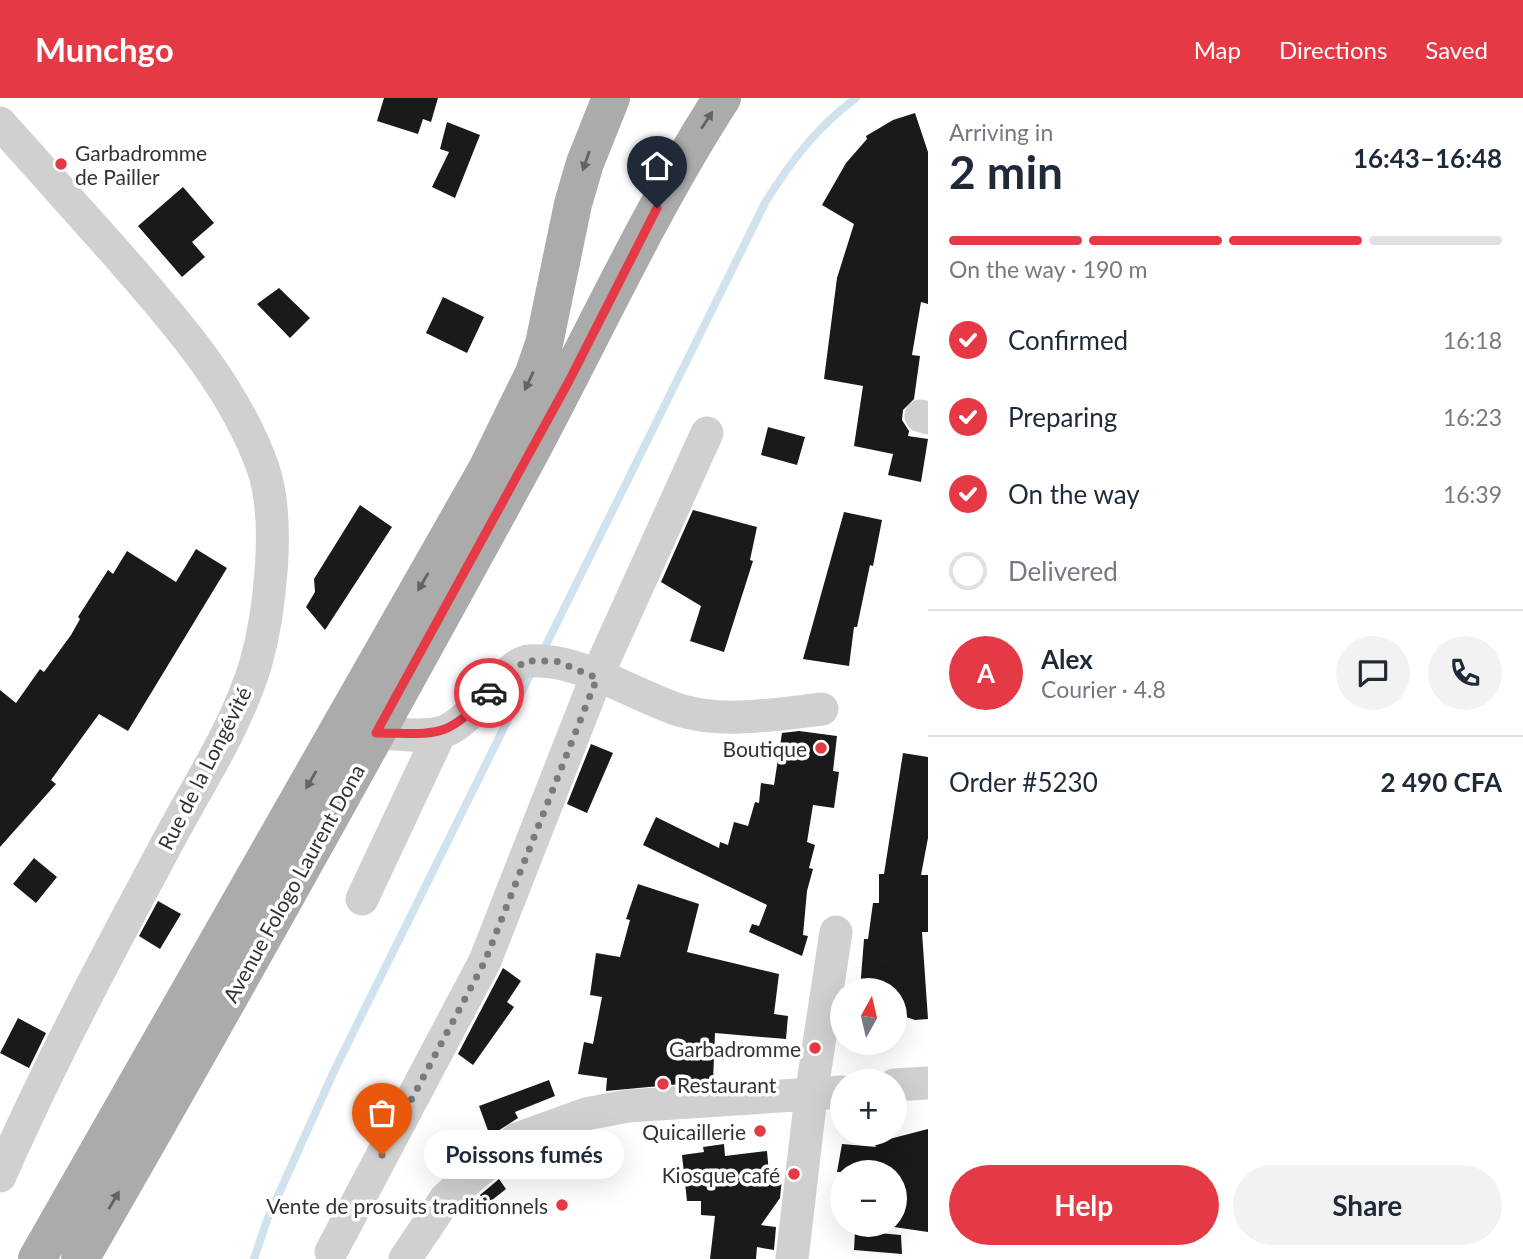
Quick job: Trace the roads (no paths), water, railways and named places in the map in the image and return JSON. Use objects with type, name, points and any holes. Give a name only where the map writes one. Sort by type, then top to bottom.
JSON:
[{"type":"main road","name":"Avenue Fologo Laurent Dona","points":[[37,1259],[486,471],[534,373],[544,344],[573,204],[585,163],[611,98]]},
{"type":"main road","name":"Avenue Fologo Laurent Dona","points":[[80,1259],[188,1073],[569,381],[683,159],[722,98]]},
{"type":"street","points":[[0,116],[12,98]]},
{"type":"street","name":"Rue de la Longévité","points":[[0,123],[166,311],[210,368],[242,421],[264,471],[271,518],[264,621],[255,666],[237,711],[143,888],[0,1176]]},
{"type":"street","points":[[331,1252],[485,961],[597,678],[707,433]]},
{"type":"street","points":[[376,733],[440,733],[467,717],[498,683],[540,661],[597,678],[682,711],[748,718],[822,709]]},
{"type":"street","points":[[362,899],[440,733]]},
{"type":"street","points":[[792,1259],[826,1094],[836,932]]},
{"type":"street","points":[[907,1084],[928,1083]]},
{"type":"street","points":[[405,1259],[446,1198],[517,1139],[586,1114],[628,1107],[722,1098],[826,1094]]},
{"type":"waterway","points":[[541,655],[766,201],[806,145],[856,98]]},
{"type":"waterway","points":[[254,1259],[267,1220],[335,1069],[533,669]]},
{"type":"place","name":"Garbadromme de Pailler","points":[[61,164]]},
{"type":"place","name":"Boutique","points":[[821,748]]},
{"type":"place","name":"Garbadromme","points":[[815,1048]]},
{"type":"place","name":"Restaurant","points":[[663,1084]]},
{"type":"place","name":"Quicaillerie","points":[[760,1131]]},
{"type":"place","name":"Poissons fumés","points":[[382,1155]]},
{"type":"place","name":"Kiosque café","points":[[794,1174]]},
{"type":"place","name":"Vente de prosuits traditionnels","points":[[562,1205]]}]
